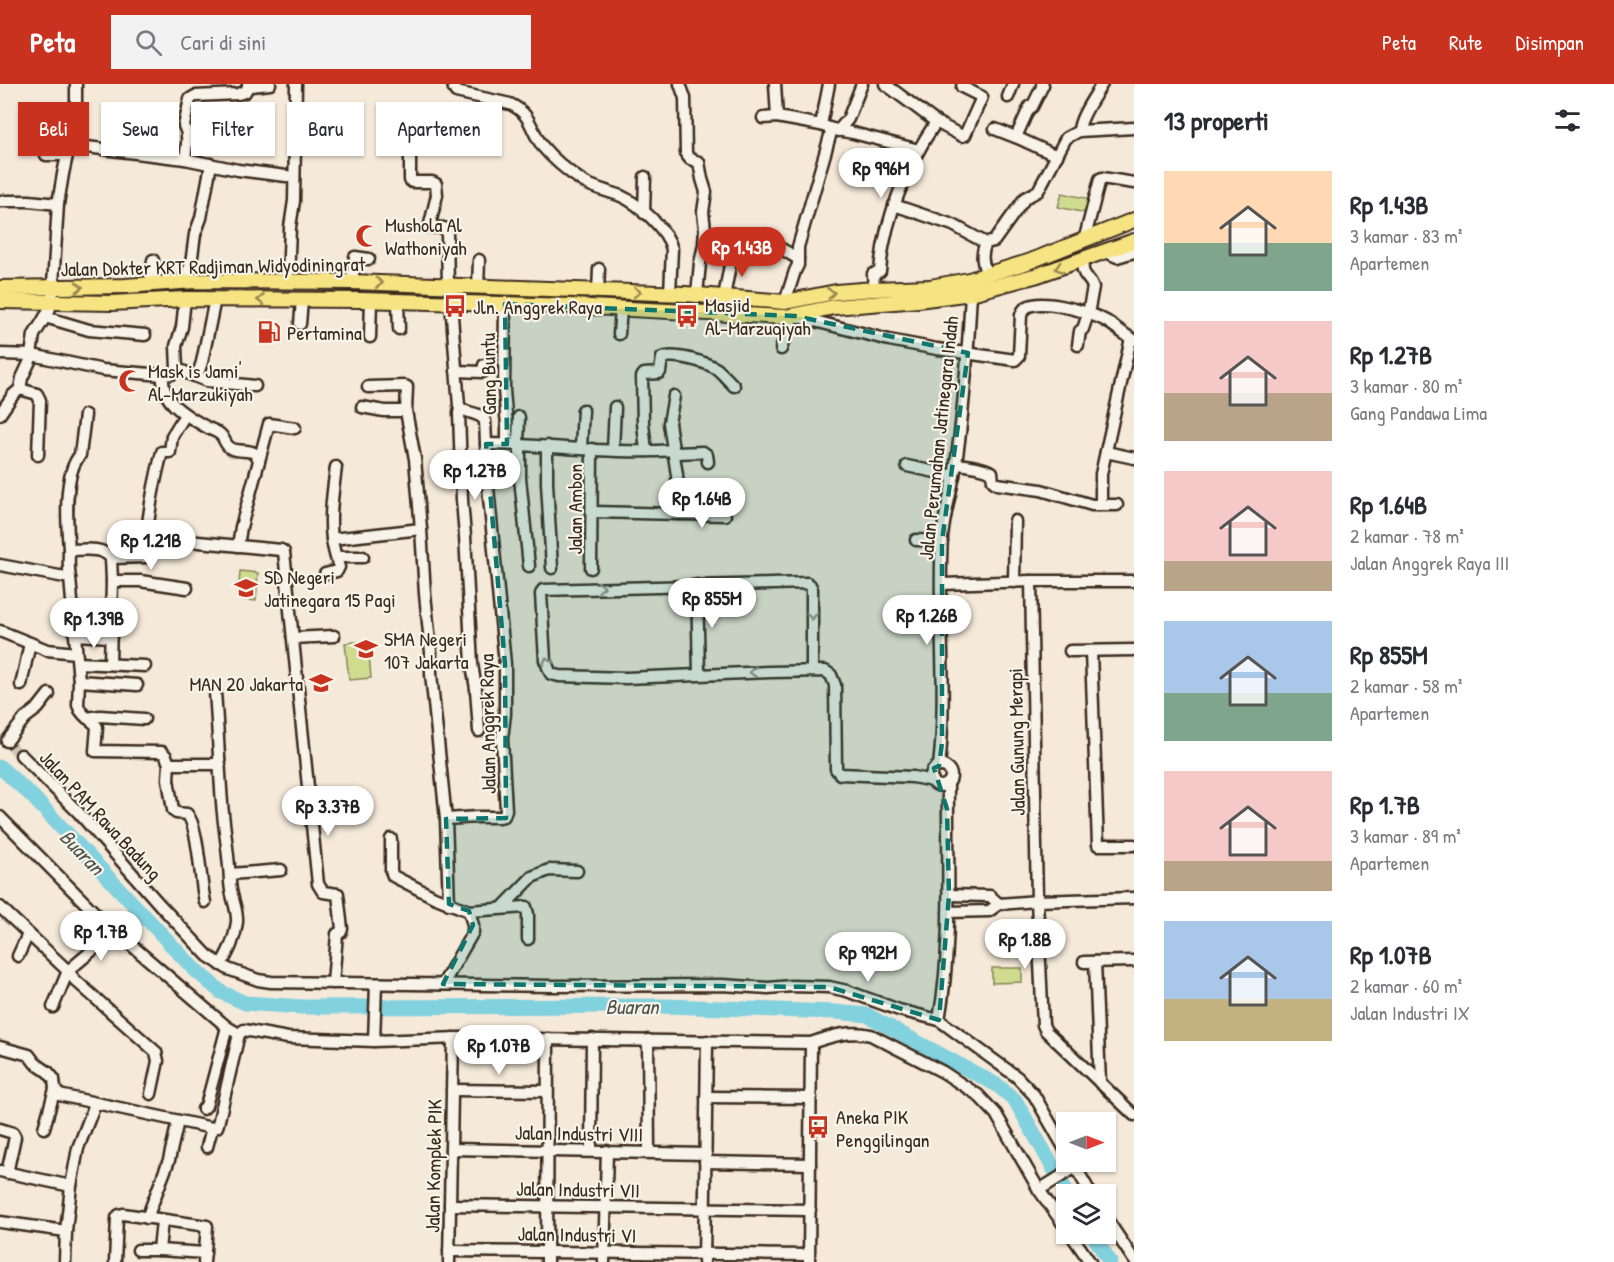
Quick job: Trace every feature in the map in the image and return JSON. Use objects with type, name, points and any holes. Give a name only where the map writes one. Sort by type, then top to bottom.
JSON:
[{"type":"main road","name":"Jalan Dokter KRT Radjiman Widyodiningrat","points":[[0,301],[184,281],[288,281],[670,293],[784,302],[822,294],[874,288],[970,287],[987,276],[1084,241],[1134,220]]},
{"type":"main road","points":[[1083,260],[1084,241]]},
{"type":"main road","name":"Jalan Dokter KRT Radjiman Widyodiningrat","points":[[0,288],[112,303],[185,299],[371,300],[794,317],[834,307],[918,300],[970,287],[1038,275],[1134,241]]},
{"type":"street","points":[[76,84],[76,102]]},
{"type":"street","points":[[193,84],[193,96]]},
{"type":"street","points":[[185,159],[187,131],[184,128],[184,119],[188,101],[193,96],[238,94],[245,92],[249,85],[270,84]]},
{"type":"street","points":[[288,281],[290,227],[294,201],[296,84]]},
{"type":"street","points":[[453,84],[456,92],[510,104],[518,108],[525,113],[544,148],[563,166],[583,181],[624,198],[658,226],[672,249],[670,293]]},
{"type":"street","points":[[680,84],[684,98],[686,154],[699,164],[706,192],[703,212],[705,234],[697,295]]},
{"type":"street","points":[[775,84],[777,117]]},
{"type":"street","points":[[784,302],[798,265],[797,251],[819,179],[830,128],[829,84]]},
{"type":"street","points":[[830,128],[848,119],[862,84]]},
{"type":"street","points":[[885,84],[936,122],[962,136],[970,126],[981,97],[962,87],[963,84]]},
{"type":"street","points":[[1008,97],[1013,84]]},
{"type":"street","points":[[1016,137],[1030,106],[1032,107],[1039,95],[1042,84]]},
{"type":"street","points":[[1078,131],[1083,116],[1102,84]]},
{"type":"street","points":[[763,118],[777,117],[919,150]]},
{"type":"street","points":[[874,288],[873,274],[880,271],[885,237],[894,205],[919,150],[936,122]]},
{"type":"street","points":[[894,205],[953,225],[986,243],[994,242],[1025,198],[1038,191],[1066,138],[1078,131],[1134,128]]},
{"type":"street","points":[[995,129],[1057,156]]},
{"type":"street","points":[[89,152],[185,159],[238,170],[294,177]]},
{"type":"street","points":[[0,414],[20,389],[32,355],[34,335],[49,311],[58,204],[68,156]]},
{"type":"street","points":[[410,156],[410,180],[436,184],[437,195],[430,224],[431,227],[444,228],[447,232],[448,286]]},
{"type":"street","points":[[184,281],[191,264],[195,234],[201,218],[211,164]]},
{"type":"street","points":[[644,213],[645,177]]},
{"type":"street","points":[[1084,241],[1100,179],[1134,183]]},
{"type":"street","points":[[0,201],[58,204]]},
{"type":"street","points":[[705,234],[728,236],[733,242],[724,297]]},
{"type":"street","points":[[986,243],[982,262],[987,276]]},
{"type":"street","points":[[733,252],[762,244],[784,249],[798,259]]},
{"type":"street","points":[[1106,252],[1117,257],[1134,252]]},
{"type":"street","points":[[352,282],[355,257],[369,259]]},
{"type":"street","points":[[150,284],[153,260]]},
{"type":"street","points":[[478,287],[479,260]]},
{"type":"street","points":[[1078,345],[1080,331],[1083,330],[1088,314],[1093,287],[1082,269],[1083,260]]},
{"type":"street","points":[[598,269],[598,291]]},
{"type":"street","name":"Jalan Perumahan Jatinegara Indah","points":[[939,1020],[945,988],[948,912],[947,809],[940,776],[942,541],[944,519],[956,464],[968,353],[970,287]]},
{"type":"street","points":[[177,369],[176,346],[182,327],[185,299]]},
{"type":"street","points":[[197,376],[215,299]]},
{"type":"street","points":[[300,324],[302,300]]},
{"type":"street","points":[[370,337],[371,300]]},
{"type":"street","points":[[398,302],[399,330]]},
{"type":"street","points":[[451,303],[460,409],[462,500],[472,664],[479,731]]},
{"type":"street","name":"Gang Buntu","points":[[506,304],[504,390],[507,426],[515,444]]},
{"type":"street","points":[[781,349],[794,317],[937,350],[1015,360],[1018,359],[1021,315],[1028,307],[1041,304],[1056,306],[1108,322],[1132,339],[1106,452],[1099,505]]},
{"type":"street","points":[[619,334],[621,309]]},
{"type":"street","points":[[45,317],[89,330],[146,335]]},
{"type":"street","points":[[0,354],[32,355],[103,370],[163,375],[170,374],[177,369]]},
{"type":"street","points":[[646,451],[642,377],[644,374],[659,373],[662,358],[666,356],[705,363],[719,370],[734,386]]},
{"type":"street","points":[[456,371],[483,372],[484,365]]},
{"type":"street","points":[[177,369],[207,381],[255,386]]},
{"type":"street","points":[[163,375],[162,383],[165,392],[185,415],[221,435],[232,448],[254,452],[258,455],[259,461]]},
{"type":"street","points":[[368,387],[406,386],[406,411],[415,459],[431,674],[446,819],[449,904]]},
{"type":"street","points":[[20,389],[37,394],[40,400],[38,455]]},
{"type":"street","points":[[674,396],[669,419],[677,475],[679,514]]},
{"type":"street","points":[[362,407],[384,411],[406,411]]},
{"type":"street","points":[[613,450],[615,407]]},
{"type":"street","name":"Jalan Anggrek Raya","points":[[446,819],[500,817],[504,816],[506,810],[502,739],[505,714],[505,664],[488,487],[485,421],[483,417],[460,409]]},
{"type":"street","name":"Jalan Ambon","points":[[583,410],[592,512],[591,568]]},
{"type":"street","points":[[85,415],[80,455],[76,459],[69,486],[66,526],[79,681],[78,705],[97,728],[95,751],[162,752],[166,756],[169,764],[168,779],[173,810],[176,813],[187,814],[191,819],[205,902]]},
{"type":"street","points":[[69,550],[94,550],[105,553],[111,558],[145,558],[153,487],[162,452],[170,452],[172,436],[185,415]]},
{"type":"street","points":[[519,417],[515,444],[529,566]]},
{"type":"street","points":[[238,546],[269,424],[295,428]]},
{"type":"street","points":[[486,444],[703,452],[707,455],[708,462]]},
{"type":"street","points":[[547,446],[552,568]]},
{"type":"street","points":[[1106,452],[1134,458]]},
{"type":"street","points":[[956,464],[976,466],[990,471],[993,481],[997,484],[1041,490],[1095,506],[1118,505]]},
{"type":"street","points":[[907,466],[954,476]]},
{"type":"street","points":[[325,574],[338,570],[332,539],[332,506],[336,467]]},
{"type":"street","points":[[592,512],[725,515]]},
{"type":"street","points":[[1014,582],[1015,521]]},
{"type":"street","points":[[332,539],[421,529]]},
{"type":"street","points":[[147,537],[284,552],[318,884],[322,892],[335,892],[338,896],[342,929],[337,934],[333,983]]},
{"type":"street","points":[[916,540],[942,541]]},
{"type":"street","points":[[336,557],[363,557]]},
{"type":"street","points":[[110,664],[111,558]]},
{"type":"street","points":[[0,565],[70,578]]},
{"type":"street","points":[[112,580],[140,581],[187,588]]},
{"type":"street","name":"Jalan Gunung Merapi","points":[[1031,582],[1037,901],[1042,1018],[1046,1031],[1100,1083]]},
{"type":"street","points":[[942,584],[1134,582]]},
{"type":"street","points":[[812,671],[812,589],[807,583],[547,589],[541,594],[545,660],[551,674],[626,678],[825,671],[834,679],[836,769],[840,774],[940,776]]},
{"type":"street","points":[[697,585],[699,674]]},
{"type":"street","points":[[0,631],[47,650],[77,658],[110,664],[145,666]]},
{"type":"street","points":[[75,635],[111,637]]},
{"type":"street","points":[[293,639],[334,636]]},
{"type":"street","points":[[21,685],[30,644]]},
{"type":"street","points":[[1070,651],[1134,650]]},
{"type":"street","points":[[1091,651],[1098,845],[1134,844]]},
{"type":"street","points":[[79,681],[137,685]]},
{"type":"street","points":[[215,692],[230,885],[237,909],[235,936],[221,965]]},
{"type":"street","points":[[5,740],[49,694]]},
{"type":"street","points":[[87,718],[100,716],[144,719]]},
{"type":"street","name":"Jalan PAM Rawa Badung","points":[[21,754],[79,813],[208,956],[228,969],[258,980],[376,986],[443,984],[829,987],[847,991],[899,1010],[939,1020]]},
{"type":"street","points":[[169,764],[220,764]]},
{"type":"street","points":[[0,817],[115,932],[238,1034]]},
{"type":"street","points":[[391,839],[393,876],[449,904],[469,911],[526,907],[528,939]]},
{"type":"street","points":[[230,874],[281,870]]},
{"type":"street","points":[[502,909],[532,877],[549,870],[577,871]]},
{"type":"street","points":[[948,895],[990,896],[999,904]]},
{"type":"street","points":[[948,912],[989,911],[999,904],[1037,901],[1134,898]]},
{"type":"street","points":[[0,907],[75,980],[156,1052],[158,1061],[151,1094]]},
{"type":"street","points":[[443,984],[473,932],[469,911]]},
{"type":"street","points":[[53,1007],[68,971],[115,932]]},
{"type":"street","points":[[18,956],[28,934]]},
{"type":"street","points":[[1134,961],[1089,962],[1100,1083],[1134,1115]]},
{"type":"street","points":[[375,1039],[376,986]]},
{"type":"street","points":[[939,1020],[1017,1077],[1034,1095],[1056,1134]]},
{"type":"street","points":[[203,1110],[227,1027]]},
{"type":"street","points":[[55,1089],[59,1095],[95,1104],[212,1128],[217,1127],[218,1124],[238,1034],[244,1030],[288,1038],[592,1039],[811,1043],[848,1032],[861,1032],[943,1072],[978,1095],[996,1114],[1056,1211]]},
{"type":"street","name":"Jalan Komplek PIK","points":[[449,1256],[453,1038]]},
{"type":"street","points":[[547,1257],[548,1039]]},
{"type":"street","points":[[591,1151],[592,1039]]},
{"type":"street","points":[[648,1040],[649,1152]]},
{"type":"street","points":[[704,1258],[707,1041]]},
{"type":"street","points":[[809,1258],[811,1043]]},
{"type":"street","points":[[0,1047],[29,1055],[54,1079],[55,1089],[44,1128]]},
{"type":"street","points":[[452,1090],[547,1091]]},
{"type":"street","points":[[706,1097],[811,1098]]},
{"type":"street","points":[[65,1262],[71,1186],[78,1148],[95,1104]]},
{"type":"street","points":[[147,1218],[169,1160],[178,1121]]},
{"type":"street","points":[[207,1147],[212,1128]]},
{"type":"street","points":[[0,1129],[13,1133],[15,1137],[3,1172],[71,1186]]},
{"type":"street","name":"Jalan Industri VIII","points":[[451,1149],[649,1152],[810,1164]]},
{"type":"street","points":[[604,1257],[607,1151]]},
{"type":"street","points":[[1042,1188],[1065,1172]]},
{"type":"street","name":"Jalan Industri VII","points":[[450,1205],[810,1210]]},
{"type":"street","points":[[115,1262],[119,1215],[207,1226],[205,1258],[159,1250],[138,1250]]},
{"type":"street","points":[[159,1250],[162,1221]]},
{"type":"street","points":[[0,1222],[66,1231]]},
{"type":"street","points":[[1116,1233],[1134,1260]]},
{"type":"street","points":[[1078,1244],[1090,1262]]},
{"type":"street","name":"Jalan Industri VI","points":[[449,1256],[809,1258]]},
{"type":"highlighted area","points":[[505,304],[795,316],[968,353],[942,541],[942,743],[939,766],[934,768],[947,809],[949,895],[939,1020],[829,987],[443,984],[473,925],[469,911],[449,904],[446,819],[506,818],[505,664],[486,444],[507,444]]},
{"type":"green space","points":[[1062,193],[1089,199],[1086,213],[1058,207]]},
{"type":"green space","points":[[240,571],[258,573],[256,601],[238,599]]},
{"type":"green space","points":[[368,641],[371,678],[349,680],[345,643]]},
{"type":"green space","points":[[992,968],[1022,968],[1022,982],[992,983]]},
{"type":"waterway","name":"Buaran","points":[[0,767],[32,796],[193,968],[221,992],[245,1003],[302,1007],[666,1006],[867,1015],[997,1085],[1015,1100],[1062,1184]]},
{"type":"waterway","name":"Buaran","points":[[1099,1244],[1110,1262]]},
{"type":"tunnel","points":[[9,744],[21,755]]},
{"type":"place","name":"Mushola Al Wathoniyah","points":[[367,236]]},
{"type":"place","name":"Jln. Anggrek Raya","points":[[455,306]]},
{"type":"place","name":"Masjid Al-Marzuqiyah","points":[[687,316]]},
{"type":"place","name":"Pertamina","points":[[269,332]]},
{"type":"place","name":"Mask is Jami' Al-Marzukiyah","points":[[130,381]]},
{"type":"place","name":"SD Negeri Jatinegara 15 Pagi","points":[[246,588]]},
{"type":"place","name":"SMA Negeri 107 Jakarta","points":[[366,649]]},
{"type":"place","name":"MAN 20 Jakarta","points":[[321,683]]},
{"type":"place","name":"Aneka PIK Penggilingan","points":[[818,1127]]}]
